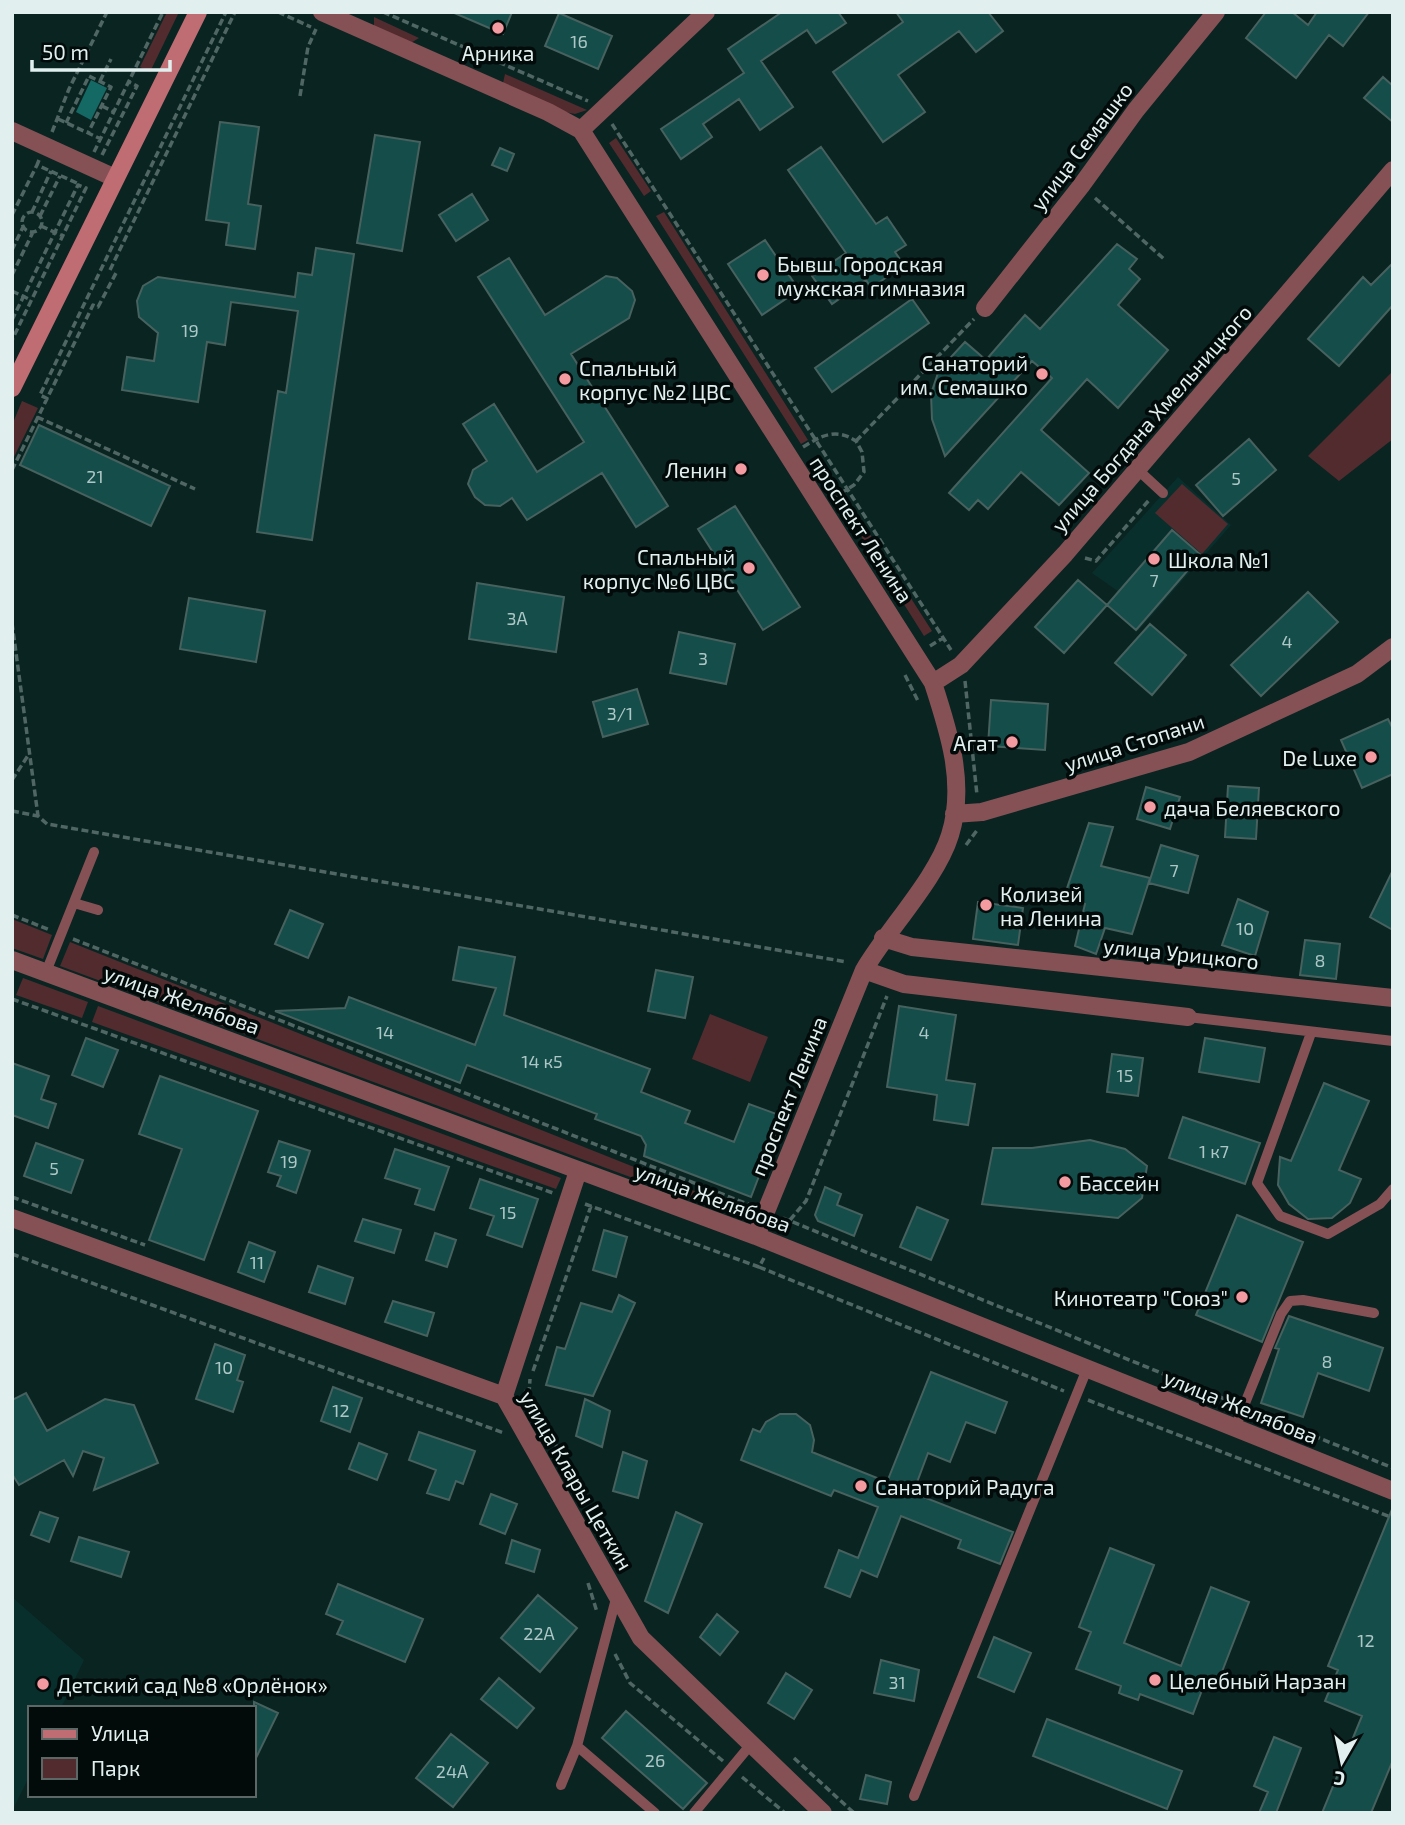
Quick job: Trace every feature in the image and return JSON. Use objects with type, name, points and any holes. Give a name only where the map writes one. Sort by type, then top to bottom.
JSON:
[{"type":"main road","points":[[12,388],[198,12]]},
{"type":"street","points":[[322,12],[536,107],[581,130],[706,12]]},
{"type":"street","name":"улица Семашко","points":[[985,308],[1081,186],[1136,110],[1216,12]]},
{"type":"street","name":"проспект Ленина","points":[[581,130],[933,683],[955,759],[954,814],[942,853],[883,937],[857,966],[756,1236]]},
{"type":"street","points":[[12,131],[115,178]]},
{"type":"street","name":"улица Богдана Хмельницкого","points":[[933,683],[965,661],[1065,554],[1393,170]]},
{"type":"street","name":"улица Стопани","points":[[954,814],[982,812],[1189,752],[1357,674],[1393,647]]},
{"type":"street","name":"улица Урицкого","points":[[883,937],[912,947],[1393,998]]},
{"type":"street","name":"улица Желябова","points":[[12,960],[756,1236],[1393,1491]]},
{"type":"street","points":[[857,966],[904,984],[1188,1017]]},
{"type":"street","points":[[507,1389],[578,1171]]},
{"type":"street","name":"улица Клары Цеткин","points":[[12,1218],[507,1389],[641,1638],[823,1813]]},
{"type":"lane","points":[[1137,470],[1161,491]]},
{"type":"lane","points":[[46,972],[94,852]]},
{"type":"lane","points":[[74,903],[98,910]]},
{"type":"lane","points":[[1188,1017],[1393,1041]]},
{"type":"lane","points":[[1311,1033],[1257,1183],[1280,1216],[1328,1234],[1380,1204],[1393,1188]]},
{"type":"lane","points":[[1235,1429],[1281,1314],[1290,1301],[1303,1300],[1374,1312]]},
{"type":"lane","points":[[914,1796],[1087,1369]]},
{"type":"lane","points":[[561,1785],[577,1746],[604,1635],[617,1595]]},
{"type":"lane","points":[[694,1813],[752,1742]]},
{"type":"lane","points":[[577,1746],[655,1813]]},
{"type":"path","points":[[55,126],[69,89],[107,12]]},
{"type":"path","points":[[93,155],[163,12]]},
{"type":"path","points":[[48,399],[40,395],[226,12]]},
{"type":"path","points":[[110,270],[235,12]]},
{"type":"path","points":[[278,12],[328,35]]},
{"type":"path","points":[[383,12],[593,103]]},
{"type":"path","points":[[300,96],[307,47],[316,29]]},
{"type":"path","points":[[100,81],[111,60]]},
{"type":"path","points":[[66,123],[89,76],[100,81],[111,87],[88,134]]},
{"type":"path","points":[[82,150],[93,155],[103,155],[136,86],[129,82]]},
{"type":"path","points":[[69,89],[80,95]]},
{"type":"path","points":[[102,106],[114,112]]},
{"type":"path","points":[[58,119],[101,139]]},
{"type":"path","points":[[608,119],[954,654]]},
{"type":"path","points":[[23,218],[13,214],[37,165]]},
{"type":"path","points":[[23,218],[32,212],[51,171]]},
{"type":"path","points":[[41,226],[40,216],[60,176]]},
{"type":"path","points":[[12,320],[78,184],[86,188],[12,340]]},
{"type":"path","points":[[1081,186],[1164,259]]},
{"type":"path","points":[[32,212],[40,216]]},
{"type":"path","points":[[12,250],[23,226],[23,218]]},
{"type":"path","points":[[23,226],[33,232]]},
{"type":"path","points":[[12,275],[33,232],[41,226]]},
{"type":"path","points":[[41,226],[63,236]]},
{"type":"path","points":[[12,470],[93,305],[98,307],[116,273]]},
{"type":"path","points":[[12,291],[32,300]]},
{"type":"path","points":[[856,441],[985,308]]},
{"type":"path","points":[[37,417],[195,489]]},
{"type":"path","points":[[798,450],[835,432],[856,441],[862,453],[864,472],[846,490],[830,500]]},
{"type":"path","points":[[1096,561],[1161,491]]},
{"type":"path","points":[[1114,540],[1119,544]]},
{"type":"path","points":[[12,623],[38,816]]},
{"type":"path","points":[[899,664],[922,708]]},
{"type":"path","points":[[965,674],[978,800]]},
{"type":"path","points":[[12,780],[30,753]]},
{"type":"path","points":[[12,811],[38,816],[47,824],[857,966]]},
{"type":"path","points":[[12,915],[759,1208]]},
{"type":"path","points":[[790,1220],[806,1201],[887,996],[901,998]]},
{"type":"path","points":[[12,999],[558,1195]]},
{"type":"path","points":[[12,1197],[154,1248]]},
{"type":"path","points":[[578,1201],[759,1268],[766,1253]]},
{"type":"path","points":[[573,1478],[529,1394],[530,1380],[591,1206]]},
{"type":"path","points":[[773,1214],[1393,1468]]},
{"type":"path","points":[[12,1254],[503,1432],[509,1443]]},
{"type":"path","points":[[507,1389],[529,1394]]},
{"type":"path","points":[[587,1579],[604,1635],[631,1683],[785,1813]]},
{"type":"path","points":[[792,1756],[854,1813]]},
{"type":"shaded area","name":"Школа №1","points":[[1178,477],[1231,525],[1138,631],[1107,605],[1119,592],[1092,573]]},
{"type":"shaded area","name":"Детский сад №8 «Орлёнок»","points":[[12,1597],[84,1660],[62,1706],[28,1706],[28,1779],[12,1811]]},
{"type":"green space","points":[[167,12],[179,12],[150,72],[140,67]]},
{"type":"green space","points":[[374,17],[419,38],[409,44],[374,28]]},
{"type":"green space","points":[[505,74],[587,110],[575,114],[565,112],[503,83]]},
{"type":"green space","points":[[616,138],[651,191],[644,196],[609,143]]},
{"type":"green space","points":[[664,212],[808,440],[801,444],[656,216]]},
{"type":"green space","points":[[1393,371],[1393,439],[1339,481],[1308,456]]},
{"type":"green space","points":[[22,401],[38,408],[12,461],[12,425]]},
{"type":"green space","points":[[1182,484],[1228,524],[1202,554],[1155,513]]},
{"type":"green space","points":[[844,494],[932,631],[924,636],[837,498]]},
{"type":"green space","points":[[12,919],[52,935],[43,959],[12,948]]},
{"type":"green space","points":[[70,942],[752,1214],[741,1218],[60,966]]},
{"type":"green space","points":[[23,978],[88,1002],[82,1018],[16,995]]},
{"type":"green space","points":[[98,1006],[561,1178],[556,1189],[92,1022]]},
{"type":"green space","points":[[710,1014],[768,1037],[750,1082],[692,1059]]},
{"type":"water","points":[[91,80],[107,88],[91,120],[76,112]]},
{"type":"building","name":"Арника","points":[[452,12],[512,12],[503,34]]},
{"type":"building","points":[[782,12],[838,12],[846,23],[816,43],[807,30],[761,61],[793,107],[760,130],[739,99],[703,124],[712,137],[681,159],[661,129],[744,73],[728,49]]},
{"type":"building","points":[[896,12],[988,12],[1003,31],[976,52],[959,31],[898,75],[925,112],[883,142],[833,72],[903,22]]},
{"type":"building","points":[[1266,12],[1292,12],[1308,25],[1317,12],[1369,12],[1343,46],[1329,35],[1296,78],[1246,38]]},
{"type":"building","points":[[559,13],[612,36],[598,69],[545,46]]},
{"type":"building","points":[[1383,77],[1393,86],[1393,122],[1364,98]]},
{"type":"building","points":[[220,122],[259,127],[248,204],[261,206],[255,249],[226,245],[229,223],[206,220]]},
{"type":"building","points":[[375,135],[420,142],[402,251],[357,243]]},
{"type":"building","points":[[821,147],[876,224],[887,217],[906,245],[895,252],[904,265],[871,288],[866,280],[832,304],[812,276],[846,253],[788,170]]},
{"type":"building","points":[[500,148],[514,154],[507,171],[492,165]]},
{"type":"building","points":[[472,194],[488,220],[456,241],[439,215]]},
{"type":"building","points":[[765,240],[799,290],[762,315],[728,264]]},
{"type":"building","name":"Санаторий им. Семашко","points":[[1117,244],[1137,259],[1129,269],[1140,279],[1118,305],[1168,350],[1118,408],[1087,379],[1041,430],[1089,473],[1059,505],[1021,472],[988,509],[978,500],[969,510],[949,493],[1052,378],[1032,361],[945,456],[932,419],[931,394],[939,370],[965,342],[986,360],[1025,315],[1040,329]]},
{"type":"building","points":[[316,248],[354,254],[312,540],[257,532],[278,391],[286,393],[298,311],[231,302],[225,345],[207,342],[198,402],[122,390],[127,357],[154,361],[158,333],[139,317],[137,301],[143,286],[158,277],[295,297],[298,273],[312,275]]},
{"type":"building","name":"Спальный корпус №2 ЦВС","points":[[509,258],[545,315],[606,276],[617,278],[632,291],[635,300],[629,318],[571,354],[668,506],[636,527],[602,473],[527,520],[512,498],[500,506],[485,505],[475,497],[468,484],[473,470],[487,461],[463,424],[494,404],[537,472],[584,442],[478,277]]},
{"type":"building","points":[[1393,263],[1393,305],[1339,366],[1308,339],[1363,277],[1371,285]]},
{"type":"building","points":[[912,299],[929,323],[832,392],[815,368]]},
{"type":"building","points":[[39,425],[170,486],[151,526],[20,465]]},
{"type":"building","points":[[1249,439],[1276,470],[1223,516],[1196,485]]},
{"type":"building","name":"Спальный корпус №6 ЦВС","points":[[735,506],[800,607],[763,630],[698,529]]},
{"type":"building","points":[[1172,530],[1201,555],[1136,630],[1107,605]]},
{"type":"building","points":[[1078,580],[1107,605],[1064,653],[1035,627]]},
{"type":"building","points":[[477,583],[564,597],[556,652],[469,639]]},
{"type":"building","points":[[1308,592],[1338,622],[1261,696],[1231,665]]},
{"type":"building","points":[[189,598],[265,611],[256,662],[180,649]]},
{"type":"building","points":[[1150,624],[1186,655],[1152,695],[1115,663]]},
{"type":"building","points":[[679,632],[735,644],[726,684],[670,673]]},
{"type":"building","points":[[637,689],[648,724],[603,737],[593,702]]},
{"type":"building","points":[[991,700],[1048,704],[1045,750],[988,746]]},
{"type":"building","name":"De Luxe","points":[[1388,719],[1393,729],[1393,774],[1362,788],[1341,740]]},
{"type":"building","points":[[1228,786],[1259,788],[1256,839],[1225,837]]},
{"type":"building","points":[[1146,787],[1180,797],[1170,829],[1137,819]]},
{"type":"building","points":[[1089,823],[1113,827],[1101,866],[1150,878],[1132,934],[1105,928],[1096,954],[1075,946],[1085,904],[1064,897]]},
{"type":"building","points":[[1161,845],[1198,856],[1188,893],[1149,883]]},
{"type":"building","points":[[1393,870],[1393,930],[1370,917]]},
{"type":"building","points":[[1238,899],[1268,912],[1255,956],[1222,945]]},
{"type":"building","points":[[978,902],[1023,908],[1018,945],[973,939]]},
{"type":"building","points":[[290,910],[323,924],[308,958],[275,944]]},
{"type":"building","points":[[1305,940],[1340,944],[1336,979],[1300,975]]},
{"type":"building","points":[[459,947],[515,957],[504,1015],[650,1069],[641,1092],[690,1111],[685,1123],[734,1142],[749,1104],[782,1116],[751,1197],[644,1156],[646,1145],[641,1136],[595,1119],[597,1114],[467,1065],[460,1083],[275,1011],[345,1008],[349,997],[475,1045],[496,988],[453,980]]},
{"type":"building","points":[[656,970],[693,977],[685,1018],[648,1011]]},
{"type":"building","points":[[899,1006],[956,1015],[946,1080],[975,1084],[968,1125],[934,1120],[937,1095],[887,1087]]},
{"type":"building","points":[[86,1038],[118,1050],[103,1087],[72,1075]]},
{"type":"building","points":[[1205,1038],[1265,1048],[1259,1082],[1199,1072]]},
{"type":"building","points":[[1112,1054],[1143,1058],[1138,1096],[1107,1092]]},
{"type":"building","points":[[12,1063],[49,1076],[41,1099],[56,1104],[48,1128],[12,1115]]},
{"type":"building","points":[[160,1076],[258,1111],[204,1260],[149,1240],[182,1149],[139,1134]]},
{"type":"building","points":[[1324,1083],[1369,1101],[1339,1170],[1361,1179],[1350,1203],[1332,1218],[1308,1219],[1289,1204],[1278,1185],[1280,1157],[1291,1161]]},
{"type":"building","points":[[1183,1117],[1260,1143],[1245,1184],[1169,1158]]},
{"type":"building","name":"Бассейн","points":[[1090,1140],[1125,1149],[1147,1166],[1142,1198],[1118,1218],[982,1204],[993,1148],[1032,1148]]},
{"type":"building","points":[[279,1141],[310,1151],[296,1193],[277,1186],[281,1176],[268,1172]]},
{"type":"building","points":[[36,1143],[83,1160],[71,1193],[24,1176]]},
{"type":"building","points":[[395,1149],[449,1167],[434,1210],[415,1204],[420,1189],[385,1178]]},
{"type":"building","points":[[480,1179],[538,1199],[522,1247],[487,1235],[494,1216],[470,1208]]},
{"type":"building","points":[[825,1187],[841,1194],[837,1205],[862,1215],[854,1236],[818,1221],[815,1215]]},
{"type":"building","points":[[917,1207],[948,1220],[931,1260],[900,1247]]},
{"type":"building","name":"Кинотеатр \"Союз\"","points":[[1237,1215],[1303,1242],[1262,1342],[1196,1315]]},
{"type":"building","points":[[363,1219],[401,1230],[394,1253],[355,1241]]},
{"type":"building","points":[[604,1230],[627,1237],[616,1277],[593,1270]]},
{"type":"building","points":[[435,1233],[456,1240],[447,1267],[426,1260]]},
{"type":"building","points":[[249,1242],[275,1252],[264,1282],[238,1272]]},
{"type":"building","points":[[318,1266],[353,1278],[345,1304],[309,1292]]},
{"type":"building","points":[[619,1295],[635,1303],[593,1396],[546,1385],[557,1347],[565,1349],[581,1303],[612,1312]]},
{"type":"building","points":[[393,1301],[434,1313],[427,1336],[385,1322]]},
{"type":"building","points":[[1289,1316],[1383,1348],[1369,1391],[1318,1373],[1303,1417],[1261,1403],[1279,1349],[1275,1348]]},
{"type":"building","points":[[215,1344],[245,1355],[237,1380],[243,1382],[233,1412],[196,1399]]},
{"type":"building","name":"Cанаторий Радуга","points":[[931,1372],[1007,1402],[995,1433],[966,1422],[950,1462],[928,1453],[913,1493],[1013,1532],[1000,1564],[958,1548],[961,1540],[901,1516],[877,1577],[861,1570],[850,1597],[825,1587],[839,1550],[858,1558],[878,1507],[834,1490],[831,1496],[741,1460],[753,1429],[760,1432],[766,1422],[780,1414],[796,1414],[810,1425],[814,1440],[812,1452],[887,1482]]},
{"type":"building","points":[[333,1387],[362,1398],[350,1432],[321,1421]]},
{"type":"building","points":[[26,1393],[47,1431],[105,1399],[134,1405],[158,1463],[94,1490],[104,1458],[83,1451],[73,1476],[64,1460],[19,1485],[12,1474],[12,1400]]},
{"type":"building","points":[[585,1399],[610,1411],[602,1447],[576,1436]]},
{"type":"building","points":[[419,1432],[475,1451],[463,1484],[456,1481],[449,1500],[427,1493],[436,1470],[409,1460]]},
{"type":"building","points":[[359,1443],[387,1454],[377,1480],[349,1469]]},
{"type":"building","points":[[623,1452],[647,1461],[638,1498],[613,1491]]},
{"type":"building","points":[[491,1494],[517,1504],[505,1534],[480,1524]]},
{"type":"building","points":[[1393,1507],[1393,1760],[1371,1813],[1322,1813],[1362,1716],[1325,1701],[1338,1670],[1328,1666]]},
{"type":"building","points":[[40,1512],[58,1518],[49,1542],[31,1535]]},
{"type":"building","points":[[676,1512],[702,1524],[668,1613],[645,1601]]},
{"type":"building","points":[[79,1537],[129,1552],[121,1577],[71,1561]]},
{"type":"building","points":[[512,1540],[540,1550],[534,1572],[506,1563]]},
{"type":"building","name":"Целебный Нарзан","points":[[1110,1548],[1154,1565],[1124,1643],[1181,1666],[1211,1587],[1249,1602],[1218,1682],[1207,1677],[1193,1714],[1140,1694],[1138,1700],[1124,1695],[1119,1693],[1121,1686],[1076,1669],[1091,1632],[1079,1627]]},
{"type":"building","points":[[338,1584],[423,1619],[405,1662],[337,1634],[343,1621],[326,1614]]},
{"type":"building","points":[[538,1595],[577,1628],[540,1672],[501,1638]]},
{"type":"building","points":[[717,1614],[738,1632],[720,1655],[700,1637]]},
{"type":"building","points":[[994,1637],[1031,1653],[1014,1692],[978,1677]]},
{"type":"building","points":[[881,1660],[919,1670],[914,1701],[874,1693]]},
{"type":"building","points":[[786,1673],[812,1690],[794,1719],[768,1703]]},
{"type":"building","points":[[499,1678],[534,1708],[517,1728],[481,1699]]},
{"type":"building","points":[[254,1702],[278,1713],[256,1758],[256,1706]]},
{"type":"building","points":[[626,1711],[707,1783],[683,1809],[602,1738]]},
{"type":"building","points":[[1047,1719],[1182,1771],[1167,1809],[1033,1756]]},
{"type":"building","points":[[451,1734],[488,1763],[453,1807],[416,1778]]},
{"type":"building","points":[[1274,1737],[1301,1748],[1276,1813],[1259,1813],[1268,1792],[1254,1786]]},
{"type":"building","points":[[866,1775],[891,1782],[887,1804],[860,1799]]},
{"type":"place","name":"Арника","points":[[498,28]]},
{"type":"place","name":"Бывш. Городская мужская гимназия","points":[[763,275]]},
{"type":"place","name":"Санаторий им. Семашко","points":[[1042,374]]},
{"type":"place","name":"Спальный корпус №2 ЦВС","points":[[565,379]]},
{"type":"place","name":"Ленин","points":[[741,469]]},
{"type":"place","name":"Школа №1","points":[[1154,559]]},
{"type":"place","name":"Спальный корпус №6 ЦВС","points":[[749,568]]},
{"type":"place","name":"Агат","points":[[1012,742]]},
{"type":"place","name":"De Luxe","points":[[1371,757]]},
{"type":"place","name":"дача Беляевского","points":[[1150,807]]},
{"type":"place","name":"Колизей на Ленина","points":[[986,905]]},
{"type":"place","name":"Бассейн","points":[[1065,1182]]},
{"type":"place","name":"Кинотеатр \"Союз\"","points":[[1242,1297]]},
{"type":"place","name":"Cанаторий Радуга","points":[[861,1486]]},
{"type":"place","name":"Целебный Нарзан","points":[[1155,1680]]},
{"type":"place","name":"Детский сад №8 «Орлёнок»","points":[[43,1684]]}]
